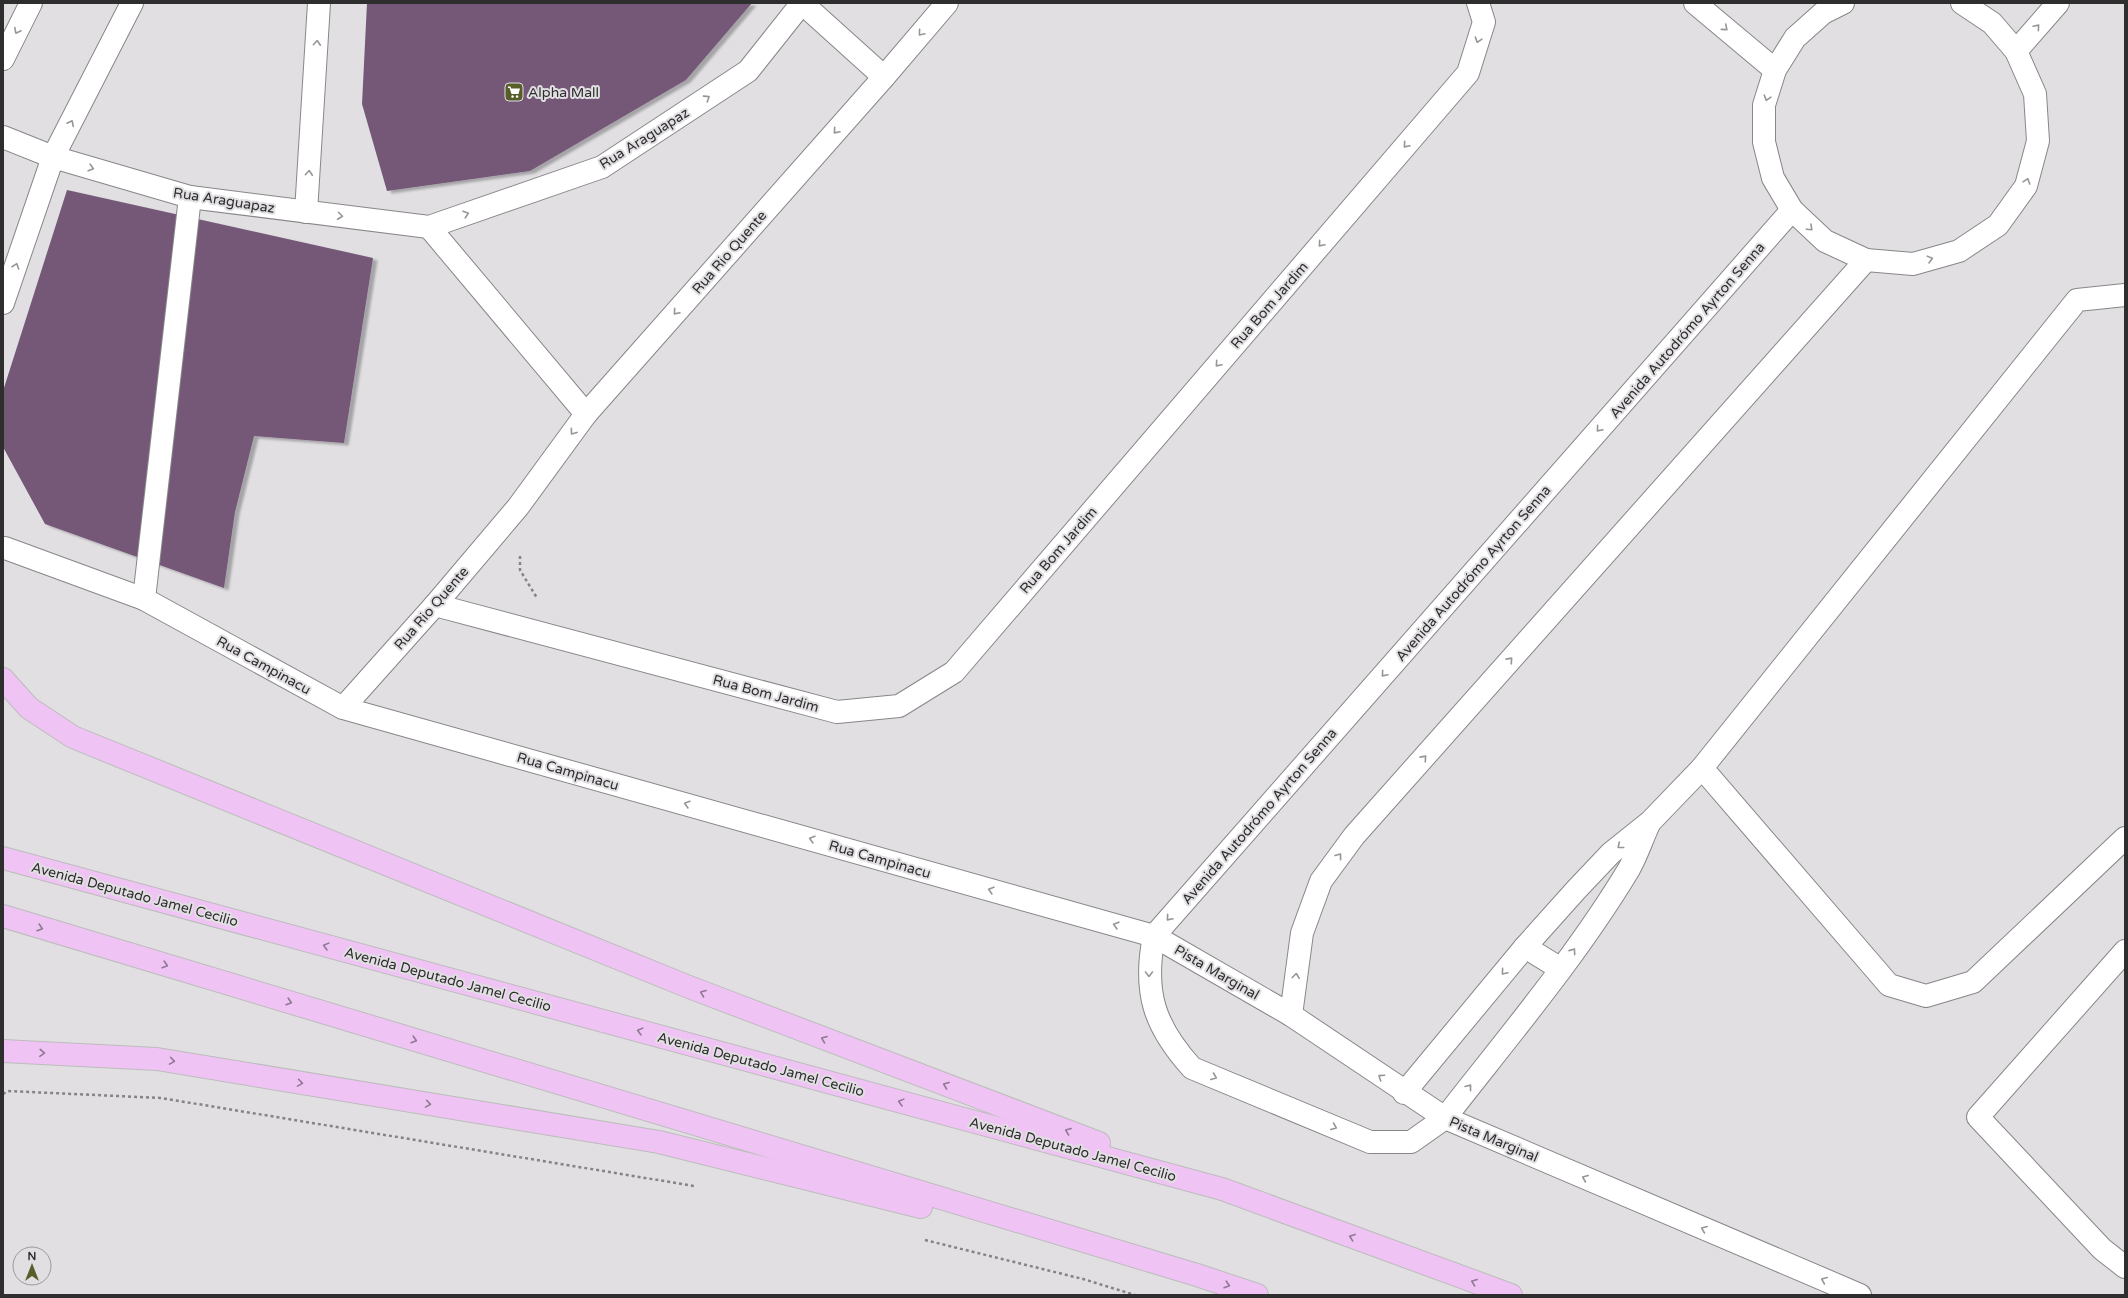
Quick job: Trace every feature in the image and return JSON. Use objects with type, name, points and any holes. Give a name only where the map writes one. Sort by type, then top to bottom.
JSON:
[{"type":"highway","points":[[3,679],[29,708],[73,737],[688,987],[1222,1189]]},
{"type":"highway","name":"Avenida Deputado Jamel Cecilio","points":[[3,858],[1222,1189],[1510,1295]]},
{"type":"highway","points":[[3,916],[1197,1275],[1257,1295]]},
{"type":"highway","points":[[3,1051],[157,1059],[659,1142],[1197,1275]]},
{"type":"street","points":[[3,59],[31,3]]},
{"type":"street","points":[[3,303],[53,157],[132,3]]},
{"type":"street","points":[[306,212],[319,3]]},
{"type":"street","name":"Rua Araguapaz","points":[[3,137],[53,157],[190,197],[429,227],[602,167],[748,71],[802,3],[884,76]]},
{"type":"street","name":"Rua Rio Quente","points":[[343,708],[518,507],[586,414],[947,3]]},
{"type":"street","name":"Rua Bom Jardim","points":[[435,604],[837,712],[899,706],[954,672],[1468,73],[1484,22],[1478,3]]},
{"type":"street","points":[[1695,3],[1775,70]]},
{"type":"street","points":[[1843,3],[1816,8],[1775,70],[1764,105],[1764,142],[1773,178],[1792,210],[1825,241],[1866,260],[1913,264],[1959,251],[1998,225],[2026,186],[2038,141],[2035,94],[2016,51],[1992,23],[1962,3]]},
{"type":"street","points":[[2016,51],[2058,3]]},
{"type":"street","points":[[144,599],[190,197]]},
{"type":"street","name":"Avenida Autodrómo Ayrton Senna","points":[[1154,936],[1792,210]]},
{"type":"street","points":[[429,227],[586,414]]},
{"type":"street","points":[[1291,1015],[1302,933],[1321,881],[1354,836],[1866,260]]},
{"type":"street","points":[[1404,1092],[1525,947],[1611,853],[1650,821],[1702,768],[2077,300],[2125,295]]},
{"type":"street","name":"Rua Campinacu","points":[[4,547],[144,599],[343,708],[1154,936]]},
{"type":"street","points":[[1702,768],[1889,985],[1926,996],[1973,982],[2125,838]]},
{"type":"street","points":[[1154,936],[1149,958],[1149,982],[1153,1004],[1161,1026],[1174,1048],[1192,1068],[1370,1142],[1411,1142],[1445,1118],[1561,969],[1630,867],[1650,821]]},
{"type":"street","name":"Pista Marginal","points":[[1154,936],[1291,1015],[1445,1118],[1860,1295]]},
{"type":"street","points":[[1525,947],[1561,969]]},
{"type":"street","points":[[2125,951],[1978,1118],[2102,1250],[2125,1267]]},
{"type":"path","points":[[518,507],[520,570],[561,638]]},
{"type":"path","points":[[3,1094],[8,1091],[161,1098],[695,1186]]},
{"type":"path","points":[[921,1239],[1083,1279],[1136,1295]]},
{"type":"building","name":"Alpha Mall","points":[[367,3],[752,3],[686,80],[530,171],[387,191],[362,104]]},
{"type":"building","points":[[67,190],[373,258],[344,443],[254,436],[235,512],[224,588],[45,524],[3,447],[3,391]]},
{"type":"place","name":"Alpha Mall","points":[[514,92]]}]
